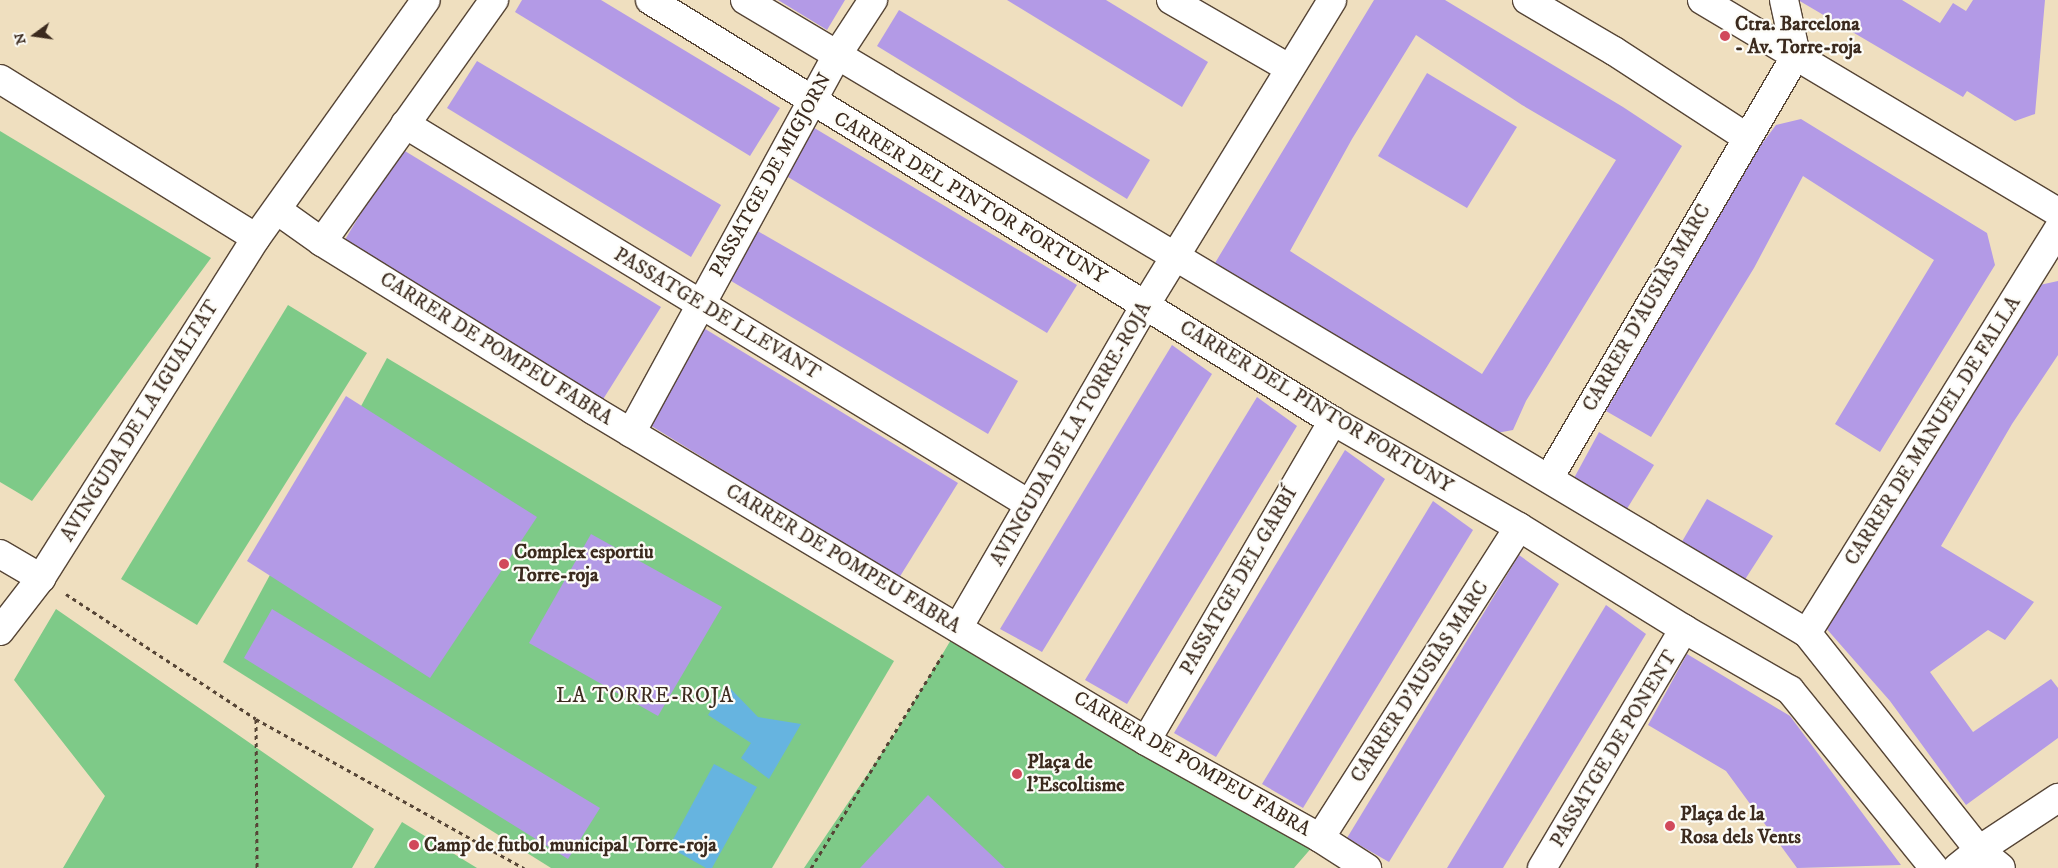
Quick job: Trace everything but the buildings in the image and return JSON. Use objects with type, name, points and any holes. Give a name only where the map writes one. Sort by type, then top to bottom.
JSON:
[{"type":"street","name":"AVINGUDA DE LA IGUALTAT","points":[[0,631],[41,578],[256,238],[426,0]]},
{"type":"street","points":[[322,242],[494,0]]},
{"type":"street","name":"CARRER DEL PINTOR FORTUNY","points":[[650,0],[811,102],[1146,304],[1334,421],[1519,527],[1684,629],[1790,690],[1934,868]]},
{"type":"street","points":[[745,0],[1807,633],[1979,850],[2001,868]]},
{"type":"street","name":"PASSATGE DE MIGJORN","points":[[631,433],[837,55],[873,0]]},
{"type":"street","points":[[1170,0],[1289,68]]},
{"type":"street","name":"AVINGUDA DE LA TORRE-ROJA","points":[[958,628],[1146,304],[1332,0]]},
{"type":"street","points":[[1527,0],[1614,51],[1746,137]]},
{"type":"street","points":[[1702,0],[2058,212]]},
{"type":"street","points":[[1784,0],[1796,55]]},
{"type":"street","name":"CARRER D'AUSIÀS MARC","points":[[1549,478],[1746,137],[1796,55]]},
{"type":"street","points":[[0,79],[256,238]]},
{"type":"street","name":"PASSATGE DE LLEVANT","points":[[405,124],[1029,504]]},
{"type":"street","name":"CARRER DE POMPEU FABRA","points":[[277,210],[322,242],[631,433],[1146,741],[1320,838],[1367,868]]},
{"type":"street","name":"CARRER DE MANUEL DE FALLA","points":[[1807,633],[2058,228]]},
{"type":"street","name":"PASSATGE DEL GARBÍ","points":[[1146,741],[1334,421]]},
{"type":"street","name":"CARRER D'AUSIÀS MARC","points":[[1320,838],[1519,527]]},
{"type":"street","points":[[0,554],[41,578]]},
{"type":"street","name":"PASSATGE DE PONENT","points":[[1542,868],[1684,629]]},
{"type":"street","points":[[1957,868],[1979,850],[2058,798]]},
{"type":"path","points":[[41,578],[256,719],[524,868]]},
{"type":"path","points":[[811,868],[958,628]]},
{"type":"path","points":[[256,719],[257,868]]},
{"type":"green space","points":[[0,131],[211,258],[32,501],[0,482]]},
{"type":"green space","points":[[288,305],[367,353],[197,625],[121,579]]},
{"type":"green space","name":"Complex esportiu Torre-roja","points":[[387,358],[894,661],[772,868],[551,868],[223,662]]},
{"type":"green space","points":[[56,609],[374,829],[352,868],[63,868],[105,796],[14,680]]},
{"type":"green space","points":[[958,628],[1320,838],[1294,868],[804,868],[896,732]]},
{"type":"green space","name":"Camp de futbol municipal Torre-roja","points":[[402,822],[477,868],[374,868]]},
{"type":"water","points":[[727,685],[758,717],[801,724],[769,779],[741,758],[751,743],[708,715]]},
{"type":"water","points":[[714,764],[757,787],[712,868],[706,868],[669,847]]},
{"type":"place","name":"Ctra. Barcelona - Av. Torre-roja","points":[[1725,36]]},
{"type":"place","name":"Complex esportiu Torre-roja","points":[[504,564]]},
{"type":"place","name":"Plaça de l'Escoltisme","points":[[1017,774]]},
{"type":"place","name":"Plaça de la Rosa dels Vents","points":[[1670,826]]},
{"type":"place","name":"Camp de futbol municipal Torre-roja","points":[[414,845]]},
{"type":"district","name":"LA TORRE-ROJA","points":[[645,696]]}]
